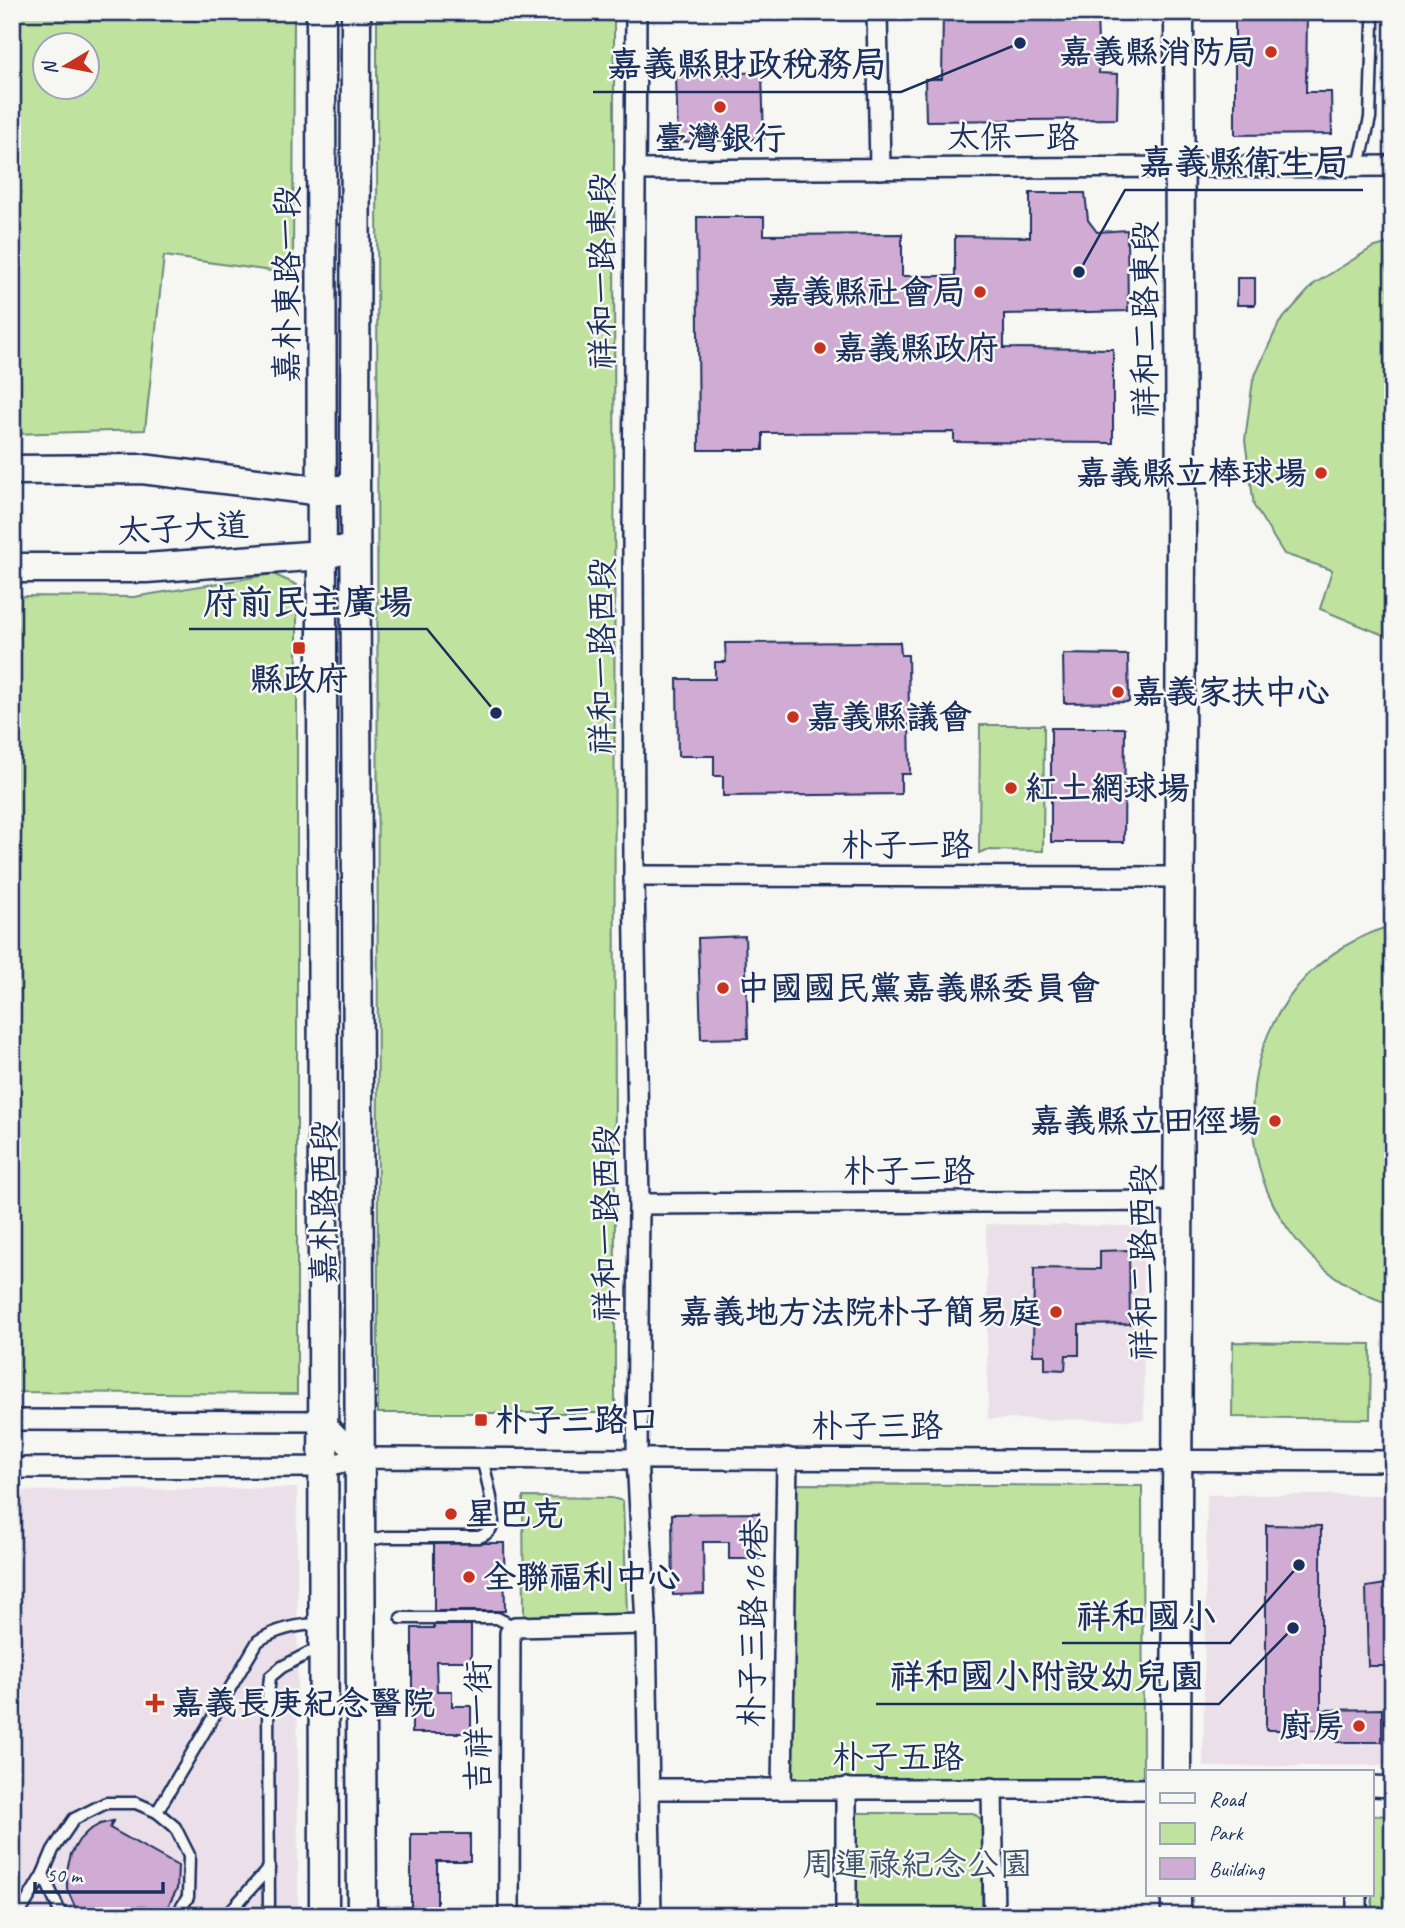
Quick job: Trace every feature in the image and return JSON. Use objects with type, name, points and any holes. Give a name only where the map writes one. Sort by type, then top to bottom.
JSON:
[{"type":"main road","name":"嘉朴東路一段","points":[[321,12],[322,555]]},
{"type":"main road","name":"嘉朴東路一段","points":[[355,489],[356,12]]},
{"type":"main road","name":"祥和二路東段","points":[[1179,12],[1181,542]]},
{"type":"main road","name":"太子大道","points":[[12,470],[142,469],[322,491],[355,489]]},
{"type":"main road","name":"嘉朴路西段","points":[[355,489],[362,1916]]},
{"type":"main road","name":"祥和二路西段","points":[[1176,1770],[1181,542]]},
{"type":"main road","name":"太子大道","points":[[12,568],[146,568],[322,555],[356,547]]},
{"type":"main road","name":"嘉朴路西段","points":[[322,555],[324,1916]]},
{"type":"main road","points":[[1176,1896],[1176,1916]]},
{"type":"street","name":"祥和一路東段","points":[[634,530],[636,12]]},
{"type":"street","points":[[877,12],[880,169]]},
{"type":"street","name":"太保一路","points":[[634,170],[1393,166]]},
{"type":"street","name":"祥和一路西段","points":[[634,530],[634,876],[639,1204],[637,1458],[646,1624],[651,1916]]},
{"type":"street","name":"朴子一路","points":[[634,876],[1180,877]]},
{"type":"street","name":"朴子二路","points":[[639,1204],[1178,1201]]},
{"type":"street","points":[[12,1420],[323,1421],[360,1458]]},
{"type":"street","name":"朴子三路","points":[[12,1468],[323,1467],[360,1458],[482,1457],[1393,1461]]},
{"type":"street","name":"朴子三路169巷","points":[[782,1788],[787,1458]]},
{"type":"street","name":"吉祥一街","points":[[509,1916],[510,1633],[515,1626],[646,1624]]},
{"type":"street","points":[[1374,1786],[1393,1787]]},
{"type":"street","points":[[846,1788],[846,1916]]},
{"type":"street","points":[[992,1788],[994,1916]]},
{"type":"street","name":"朴子五路","points":[[649,1789],[1146,1789]]},
{"type":"street","points":[[1357,1896],[1357,1916]]},
{"type":"lane","points":[[1359,166],[1370,118],[1373,23]]},
{"type":"lane","points":[[360,1542],[386,1537],[479,1537],[488,1534],[493,1516],[482,1457]]},
{"type":"lane","points":[[401,1618],[498,1618],[515,1626]]},
{"type":"lane","points":[[157,1812],[258,1641],[273,1632],[303,1624],[324,1634],[270,1677],[269,1916]]},
{"type":"lane","points":[[18,1916],[43,1874],[53,1850],[74,1819],[106,1803],[135,1803],[157,1812],[175,1827],[189,1855],[188,1897],[176,1916]]},
{"type":"lane","points":[[226,1916],[269,1868]]},
{"type":"lane","points":[[43,1874],[64,1916]]},
{"type":"shaded area","points":[[12,1206],[15,1392],[12,1392]]},
{"type":"shaded area","points":[[986,1224],[1139,1226],[1143,1231],[1144,1420],[988,1419]]},
{"type":"shaded area","name":"嘉義長庚紀念醫院","points":[[297,1488],[298,1916],[12,1916],[12,1491]]},
{"type":"shaded area","points":[[1207,1495],[1393,1495],[1393,1765],[1203,1767]]},
{"type":"green space","points":[[12,12],[294,12],[293,274],[164,256],[145,430],[12,434]]},
{"type":"green space","points":[[377,12],[614,12],[615,1413],[378,1413]]},
{"type":"green space","name":"嘉義縣立棒球場","points":[[1393,242],[1393,639],[1320,609],[1332,570],[1284,554],[1254,506],[1245,440],[1253,380],[1279,323],[1314,284],[1372,248]]},
{"type":"green space","points":[[273,574],[297,585],[297,1394],[15,1392],[12,1206],[12,596],[134,597]]},
{"type":"green space","name":"紅土網球場","points":[[980,725],[1044,725],[1043,851],[986,850],[979,853]]},
{"type":"green space","points":[[1393,925],[1393,1305],[1332,1274],[1288,1229],[1261,1174],[1252,1114],[1261,1055],[1287,1000],[1331,955]]},
{"type":"green space","points":[[1233,1342],[1371,1344],[1370,1419],[1232,1417]]},
{"type":"green space","points":[[794,1484],[1142,1486],[1143,1780],[792,1779]]},
{"type":"green space","points":[[523,1497],[612,1498],[623,1501],[627,1614],[524,1616]]},
{"type":"green space","name":"周運祿紀念公園","points":[[852,1813],[973,1813],[982,1820],[982,1916],[852,1916]]},
{"type":"green space","points":[[1393,1815],[1393,1916],[1372,1916],[1374,1816]]},
{"type":"building","points":[[943,12],[1097,12],[1099,73],[1118,74],[1117,119],[926,121],[925,79],[942,79]]},
{"type":"building","name":"嘉義縣消防局","points":[[1235,12],[1307,12],[1306,92],[1331,92],[1332,134],[1235,135]]},
{"type":"building","name":"臺灣銀行","points":[[762,72],[764,139],[678,142],[676,76]]},
{"type":"building","points":[[1030,193],[1085,193],[1088,220],[1097,232],[1127,230],[1128,311],[1004,314],[1004,348],[1113,349],[1113,443],[954,442],[954,432],[763,433],[763,450],[699,450],[697,217],[764,217],[764,235],[902,234],[902,276],[955,276],[955,236],[1030,237]]},
{"type":"building","points":[[1237,278],[1255,278],[1255,305],[1237,305]]},
{"type":"building","name":"嘉義縣議會","points":[[900,642],[901,655],[908,655],[910,774],[901,774],[901,794],[723,796],[723,776],[714,776],[714,756],[678,756],[677,679],[715,679],[715,662],[726,662],[725,643]]},
{"type":"building","points":[[1063,654],[1128,655],[1129,702],[1064,703]]},
{"type":"building","points":[[1051,728],[1125,728],[1124,842],[1051,842]]},
{"type":"building","name":"中國國民黨嘉義縣委員會","points":[[745,936],[748,1038],[701,1039],[698,938]]},
{"type":"building","points":[[1129,1250],[1130,1324],[1079,1325],[1079,1355],[1066,1355],[1065,1370],[1045,1369],[1045,1355],[1033,1355],[1034,1268],[1100,1269],[1100,1251]]},
{"type":"building","points":[[759,1513],[760,1559],[729,1559],[729,1542],[703,1542],[704,1594],[673,1595],[672,1514]]},
{"type":"building","points":[[1266,1525],[1321,1526],[1321,1710],[1382,1709],[1382,1742],[1336,1742],[1336,1730],[1266,1730]]},
{"type":"building","name":"全聯福利中心","points":[[504,1543],[505,1611],[434,1611],[434,1544]]},
{"type":"building","points":[[1393,1583],[1393,1666],[1368,1666],[1366,1587]]},
{"type":"building","points":[[434,1625],[471,1625],[471,1661],[436,1661],[437,1691],[452,1691],[452,1706],[471,1706],[471,1733],[412,1733],[412,1628],[434,1628]]},
{"type":"building","points":[[113,1821],[110,1828],[178,1866],[177,1889],[163,1916],[104,1916],[90,1907],[80,1916],[75,1907],[67,1889],[67,1870],[71,1854],[88,1831]]},
{"type":"building","points":[[411,1834],[470,1834],[470,1861],[437,1861],[437,1916],[411,1916]]},
{"type":"place","name":"嘉義縣財政稅務局","points":[[1020,43]]},
{"type":"place","name":"嘉義縣消防局","points":[[1271,52]]},
{"type":"place","name":"臺灣銀行","points":[[720,107]]},
{"type":"place","name":"嘉義縣衛生局","points":[[1079,272]]},
{"type":"place","name":"嘉義縣社會局","points":[[980,292]]},
{"type":"place","name":"嘉義縣政府","points":[[820,348]]},
{"type":"place","name":"嘉義縣立棒球場","points":[[1321,473]]},
{"type":"place","name":"縣政府","points":[[299,648]]},
{"type":"place","name":"嘉義家扶中心","points":[[1118,692]]},
{"type":"place","name":"府前民主廣場","points":[[496,713]]},
{"type":"place","name":"嘉義縣議會","points":[[793,717]]},
{"type":"place","name":"紅土網球場","points":[[1011,788]]},
{"type":"place","name":"中國國民黨嘉義縣委員會","points":[[723,988]]},
{"type":"place","name":"嘉義縣立田徑場","points":[[1275,1121]]},
{"type":"place","name":"嘉義地方法院朴子簡易庭","points":[[1056,1312]]},
{"type":"place","name":"朴子三路口","points":[[481,1420]]},
{"type":"place","name":"星巴克","points":[[451,1514]]},
{"type":"place","name":"祥和國小","points":[[1299,1565]]},
{"type":"place","name":"全聯福利中心","points":[[469,1577]]},
{"type":"place","name":"祥和國小附設幼兒園","points":[[1293,1628]]},
{"type":"place","name":"嘉義長庚紀念醫院","points":[[155,1703]]},
{"type":"place","name":"廚房","points":[[1359,1726]]}]
